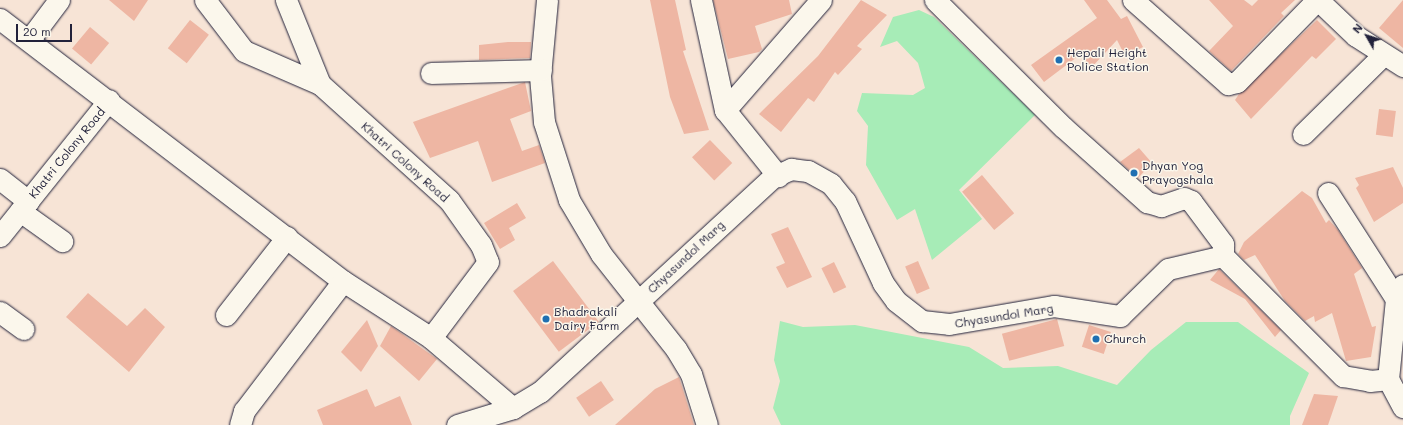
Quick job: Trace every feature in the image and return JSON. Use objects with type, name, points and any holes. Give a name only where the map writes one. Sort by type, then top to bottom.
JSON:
[{"type":"street","points":[[29,40],[59,0]]},
{"type":"street","name":"Khatri Colony Road","points":[[205,0],[244,51],[320,84],[449,200],[481,245],[488,262],[431,338]]},
{"type":"street","points":[[286,0],[320,84]]},
{"type":"street","points":[[547,0],[541,70],[544,122],[570,200],[601,254],[691,374],[707,425]]},
{"type":"street","points":[[701,0],[725,110],[778,176]]},
{"type":"street","points":[[725,110],[821,0]]},
{"type":"street","points":[[934,0],[1063,127],[1147,202],[1161,206],[1184,198],[1191,201],[1223,244],[1223,256],[1343,376],[1370,381],[1388,379]]},
{"type":"street","points":[[1133,0],[1228,84],[1237,82],[1318,0],[1356,36],[1383,55],[1403,66]]},
{"type":"street","name":"Khatri Colony Road","points":[[0,19],[109,100],[0,236]]},
{"type":"street","points":[[1303,134],[1383,55]]},
{"type":"street","points":[[431,73],[541,70]]},
{"type":"street","points":[[109,100],[344,281],[431,338],[513,408]]},
{"type":"street","name":"Chyasundol Marg","points":[[457,425],[513,408],[540,392],[637,302],[778,176],[791,169],[808,171],[831,184],[846,200],[883,283],[896,301],[922,321],[949,324],[1054,306],[1120,316],[1168,269],[1223,256]]},
{"type":"street","points":[[0,178],[24,206],[62,241]]},
{"type":"street","points":[[1328,193],[1400,292],[1388,379],[1403,407]]},
{"type":"street","points":[[226,315],[287,237]]},
{"type":"street","points":[[240,425],[244,411],[344,281]]},
{"type":"street","points":[[0,312],[23,329]]},
{"type":"green space","points":[[919,10],[934,17],[1035,115],[959,190],[982,219],[932,260],[915,209],[897,220],[866,165],[868,126],[857,111],[862,93],[913,95],[925,88],[918,63],[897,41],[880,47],[893,17]]},
{"type":"green space","points":[[780,321],[803,327],[855,325],[969,347],[1003,368],[1058,366],[1117,385],[1151,350],[1186,322],[1238,322],[1309,373],[1290,416],[1290,425],[781,425],[773,408],[780,381],[774,360]]},
{"type":"building","points":[[109,0],[148,0],[134,21]]},
{"type":"building","points":[[650,0],[675,0],[686,50],[683,51],[709,130],[684,134],[670,97]]},
{"type":"building","points":[[713,0],[789,0],[792,14],[755,26],[762,49],[759,52],[728,59]]},
{"type":"building","points":[[861,0],[887,15],[857,46],[862,49],[838,75],[835,72],[814,102],[808,98],[781,132],[759,114],[818,56]]},
{"type":"building","points":[[1084,0],[1107,0],[1121,19],[1127,16],[1143,47],[1125,56],[1117,40],[1091,68],[1081,54],[1044,82],[1031,65],[1097,18]]},
{"type":"building","points":[[1209,0],[1244,0],[1252,6],[1258,0],[1295,0],[1281,13],[1284,16],[1231,71],[1209,51],[1233,26]]},
{"type":"building","points":[[1403,0],[1403,48],[1379,28]]},
{"type":"building","points":[[190,20],[209,35],[187,63],[168,48]]},
{"type":"building","points":[[1317,20],[1336,39],[1316,59],[1312,56],[1251,119],[1235,100],[1239,94]]},
{"type":"building","points":[[90,27],[109,43],[91,65],[72,48]]},
{"type":"building","points":[[508,42],[531,42],[530,58],[479,60],[479,45]]},
{"type":"building","points":[[525,82],[531,111],[510,119],[522,151],[539,145],[545,163],[492,182],[478,141],[430,158],[413,122]]},
{"type":"building","points":[[1379,109],[1396,111],[1393,137],[1376,135]]},
{"type":"building","points":[[710,140],[732,163],[714,180],[692,157]]},
{"type":"building","name":"Dhyan Yog Prayogshala","points":[[1139,148],[1152,163],[1138,178],[1120,162]]},
{"type":"building","points":[[1393,167],[1403,188],[1403,203],[1374,222],[1356,188],[1359,185],[1355,178]]},
{"type":"building","points":[[982,175],[1014,213],[994,230],[962,192]]},
{"type":"building","points":[[1302,191],[1312,198],[1326,223],[1329,220],[1338,230],[1362,268],[1354,274],[1372,327],[1376,326],[1371,357],[1346,361],[1332,313],[1315,322],[1314,316],[1305,321],[1285,301],[1255,255],[1244,260],[1238,254],[1244,242]]},
{"type":"building","points":[[517,203],[526,218],[509,228],[515,240],[500,249],[484,223]]},
{"type":"building","points":[[788,227],[812,277],[787,288],[776,267],[785,263],[771,234]]},
{"type":"building","points":[[553,261],[599,322],[559,352],[513,291]]},
{"type":"building","points":[[918,261],[930,289],[917,294],[905,266]]},
{"type":"building","points":[[834,262],[846,287],[834,293],[821,268]]},
{"type":"building","points":[[1219,269],[1281,330],[1275,337],[1245,299],[1210,280]]},
{"type":"building","points":[[88,293],[127,326],[145,308],[165,327],[129,372],[66,317]]},
{"type":"building","points":[[1057,319],[1064,346],[1009,361],[1002,334]]},
{"type":"building","points":[[367,320],[378,346],[361,372],[341,352]]},
{"type":"building","name":"Church","points":[[1089,325],[1111,332],[1104,354],[1082,347]]},
{"type":"building","points":[[391,326],[437,359],[419,381],[380,346]]},
{"type":"building","points":[[679,377],[694,425],[615,425],[655,389]]},
{"type":"building","points":[[601,381],[614,400],[589,417],[576,398]]},
{"type":"building","points":[[367,389],[375,407],[400,396],[412,425],[323,425],[317,410]]},
{"type":"building","points":[[1314,394],[1338,396],[1328,425],[1302,425]]},
{"type":"place","name":"Hepali Height Police Station","points":[[1059,60]]},
{"type":"place","name":"Dhyan Yog Prayogshala","points":[[1134,173]]},
{"type":"place","name":"Bhadrakali Dairy Farm","points":[[546,319]]},
{"type":"place","name":"Church","points":[[1096,339]]}]
